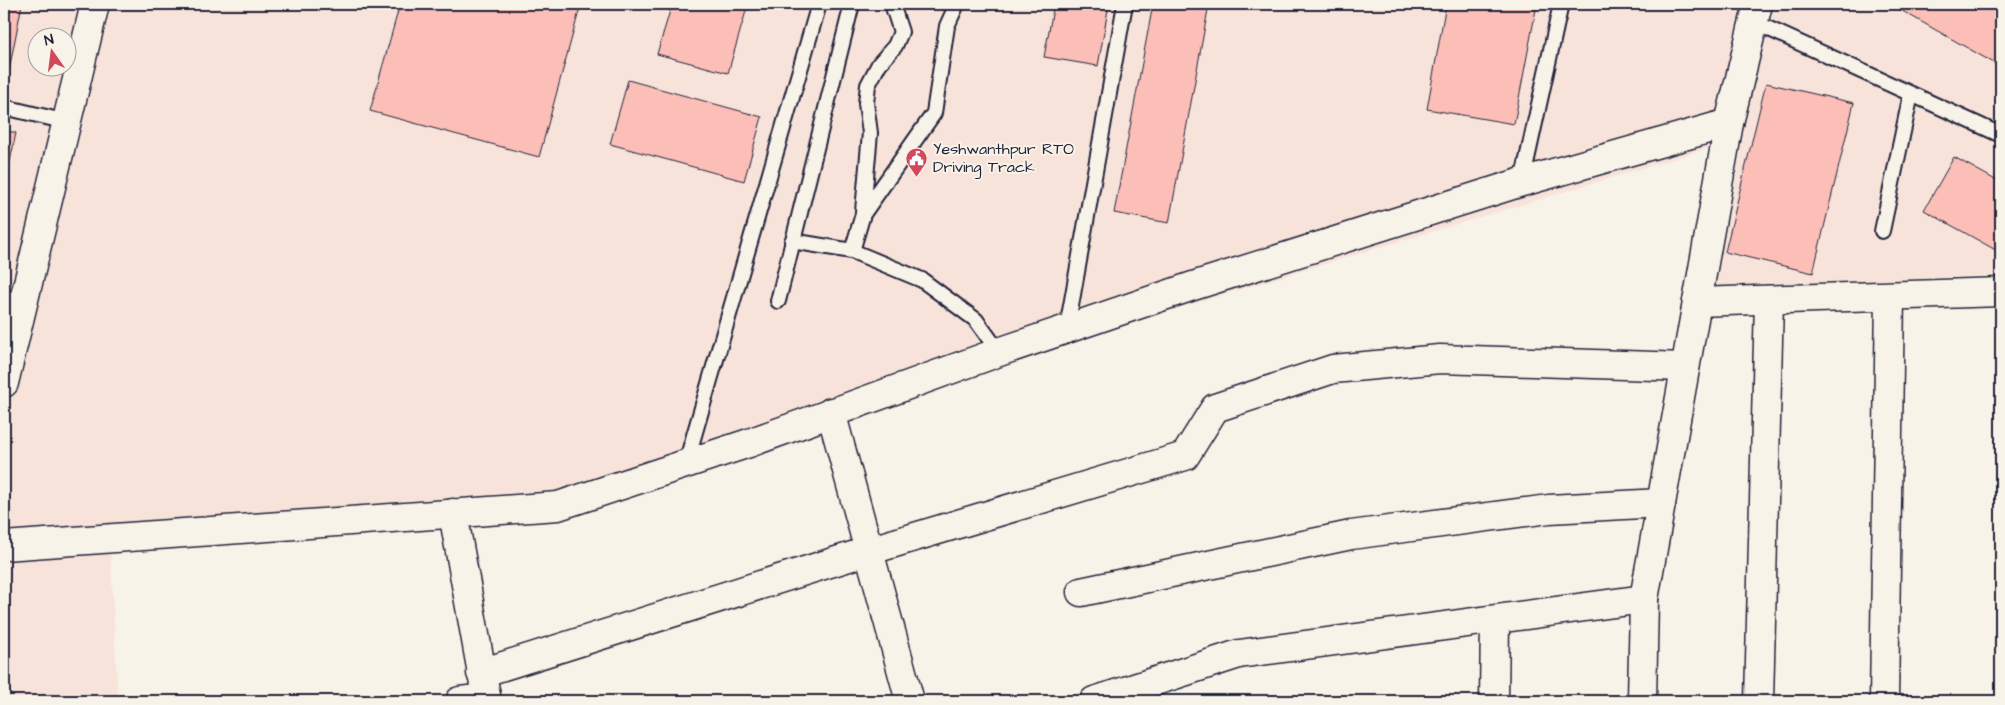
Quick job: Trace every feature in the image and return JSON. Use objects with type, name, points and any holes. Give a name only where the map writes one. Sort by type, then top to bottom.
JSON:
[{"type":"street","points":[[4,383],[14,300],[67,122],[95,4]]},
{"type":"street","points":[[1642,701],[1644,599],[1729,123],[1756,13]]},
{"type":"street","points":[[4,546],[558,506],[749,443],[1067,328],[1522,182],[1729,123]]},
{"type":"street","points":[[1697,302],[2001,292]]},
{"type":"street","points":[[1884,701],[1890,297]]},
{"type":"street","points":[[1759,701],[1770,300]]},
{"type":"street","points":[[453,513],[478,693],[868,551],[1185,456],[1215,408],[1333,369],[1440,359],[1685,367]]},
{"type":"street","points":[[831,412],[910,701]]},
{"type":"street","points":[[1081,592],[1351,535],[1549,509],[1661,502]]},
{"type":"street","points":[[1094,701],[1239,654],[1644,599]]},
{"type":"street","points":[[1494,701],[1495,620]]},
{"type":"lane","points":[[686,463],[819,4]]},
{"type":"lane","points":[[778,301],[852,4]]},
{"type":"lane","points":[[852,251],[863,214],[870,140],[866,103],[868,85],[879,64],[895,46],[901,32],[892,4]]},
{"type":"lane","points":[[1067,328],[1125,4]]},
{"type":"lane","points":[[1522,182],[1561,4]]},
{"type":"lane","points":[[863,214],[934,112],[947,26],[954,5]]},
{"type":"lane","points":[[1756,13],[1911,94],[2001,135]]},
{"type":"lane","points":[[1882,231],[1911,94]]},
{"type":"lane","points":[[4,107],[67,122]]},
{"type":"lane","points":[[792,241],[852,251],[922,280],[976,320],[999,352]]},
{"type":"shaded area","points":[[4,4],[2001,4],[2001,275],[1715,289],[1743,138],[581,488],[109,524],[118,701],[4,701]]},
{"type":"building","points":[[4,4],[22,4],[5,91],[4,91]]},
{"type":"building","points":[[400,4],[581,4],[539,157],[370,111]]},
{"type":"building","points":[[672,4],[748,4],[728,73],[657,54]]},
{"type":"building","points":[[1054,4],[1109,4],[1098,66],[1044,57]]},
{"type":"building","points":[[1153,4],[1209,4],[1169,223],[1114,213]]},
{"type":"building","points":[[1446,4],[1537,4],[1514,124],[1427,109]]},
{"type":"building","points":[[1890,4],[2001,4],[2001,67]]},
{"type":"building","points":[[628,80],[762,117],[744,181],[610,144]]},
{"type":"building","points":[[1766,83],[1854,103],[1813,273],[1725,252]]},
{"type":"building","points":[[4,130],[16,133],[4,190]]},
{"type":"building","points":[[1954,157],[2001,183],[2001,253],[1924,210]]},
{"type":"place","name":"Yeshwanthpur RTO Driving Track","points":[[917,177]]}]
